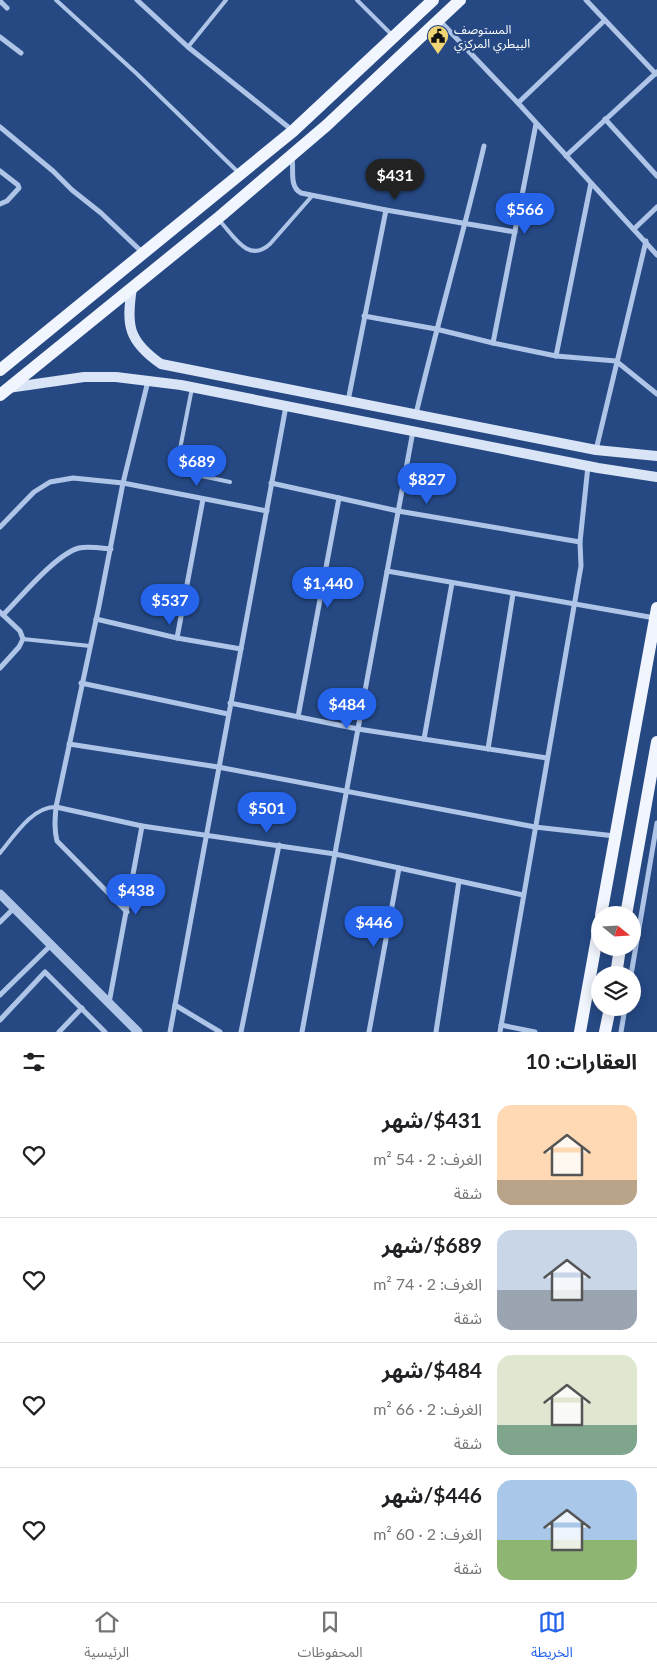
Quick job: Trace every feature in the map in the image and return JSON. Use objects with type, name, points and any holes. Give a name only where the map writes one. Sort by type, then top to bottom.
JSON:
[{"type":"main road","points":[[0,370],[293,131],[433,0]]},
{"type":"main road","points":[[4,392],[217,219],[291,156],[327,125],[460,0]]},
{"type":"main road","points":[[219,192],[231,206]]},
{"type":"main road","points":[[132,288],[128,314],[131,330],[138,343],[148,355],[161,364],[596,450],[657,456]]},
{"type":"main road","points":[[181,385],[184,369]]},
{"type":"main road","points":[[4,392],[84,377],[116,376],[181,385],[657,478]]},
{"type":"main road","points":[[374,424],[378,407]]},
{"type":"main road","points":[[603,906],[656,613]]},
{"type":"main road","points":[[628,906],[657,742]]},
{"type":"main road","points":[[580,1032],[594,956]]},
{"type":"main road","points":[[605,1032],[608,1016]]},
{"type":"street","points":[[137,0],[188,47],[293,131]]},
{"type":"street","points":[[566,156],[656,74],[586,0]]},
{"type":"street","points":[[0,1],[7,8]]},
{"type":"street","points":[[439,20],[518,102],[657,255]]},
{"type":"street","points":[[518,102],[605,20]]},
{"type":"street","points":[[0,37],[21,52]]},
{"type":"street","points":[[606,119],[657,176]]},
{"type":"street","points":[[494,343],[536,124]]},
{"type":"street","points":[[0,127],[53,171],[143,254]]},
{"type":"street","points":[[415,414],[436,329],[466,224],[484,146]]},
{"type":"street","points":[[291,156],[294,188],[298,192],[386,210],[515,232]]},
{"type":"street","points":[[0,171],[18,185],[18,188],[7,202],[0,204]]},
{"type":"street","points":[[556,356],[591,183]]},
{"type":"street","points":[[634,229],[657,207]]},
{"type":"street","points":[[348,401],[386,210]]},
{"type":"street","points":[[596,450],[646,241]]},
{"type":"street","points":[[364,316],[436,329],[556,356],[616,361],[657,394]]},
{"type":"street","points":[[127,912],[57,841],[54,830],[56,807],[81,684],[148,381]]},
{"type":"street","points":[[170,1032],[286,406]]},
{"type":"street","points":[[302,1032],[413,431]]},
{"type":"street","points":[[500,1032],[581,566],[580,542],[588,466]]},
{"type":"street","points":[[0,527],[34,492],[50,482],[73,478],[124,483],[267,511]]},
{"type":"street","points":[[272,483],[398,510],[580,542]]},
{"type":"street","points":[[298,717],[339,498]]},
{"type":"street","points":[[177,638],[203,499]]},
{"type":"street","points":[[0,668],[19,647],[23,639],[20,631],[2,614],[54,563],[70,552],[81,548],[110,549]]},
{"type":"street","points":[[387,572],[574,604],[656,613]]},
{"type":"street","points":[[424,739],[452,583]]},
{"type":"street","points":[[488,749],[513,594]]},
{"type":"street","points":[[96,619],[177,638],[241,649]]},
{"type":"street","points":[[81,684],[228,714]]},
{"type":"street","points":[[230,703],[358,729],[547,758]]},
{"type":"street","points":[[69,744],[218,767],[536,827],[615,836]]},
{"type":"street","points":[[56,807],[142,826],[335,854],[524,895]]},
{"type":"street","points":[[632,966],[654,858],[657,823]]},
{"type":"street","points":[[109,1003],[142,826]]},
{"type":"street","points":[[241,1032],[278,845]]},
{"type":"street","points":[[369,1032],[399,868]]},
{"type":"street","points":[[436,1032],[459,881]]},
{"type":"street","points":[[0,894],[138,1032]]},
{"type":"street","points":[[0,922],[14,908]]},
{"type":"street","points":[[0,995],[51,945]]},
{"type":"street","points":[[0,1020],[45,972],[105,1032]]},
{"type":"street","points":[[175,1005],[220,1032]]},
{"type":"street","points":[[59,1032],[82,1008]]},
{"type":"street","points":[[621,1032],[624,1016]]},
{"type":"street","points":[[501,1025],[535,1032]]},
{"type":"lane","points":[[56,0],[136,73],[240,174]]},
{"type":"lane","points":[[188,47],[226,0]]},
{"type":"lane","points":[[357,0],[394,37]]},
{"type":"lane","points":[[217,219],[244,247],[250,251],[258,252],[270,244],[312,196]]},
{"type":"lane","points":[[192,388],[179,454],[182,466],[192,474],[230,482]]},
{"type":"lane","points":[[23,639],[90,646]]},
{"type":"lane","points":[[0,853],[37,812],[47,807],[56,807]]},
{"type":"place","name":"المستوصف البيطري المركزي","points":[[438,55]]}]
